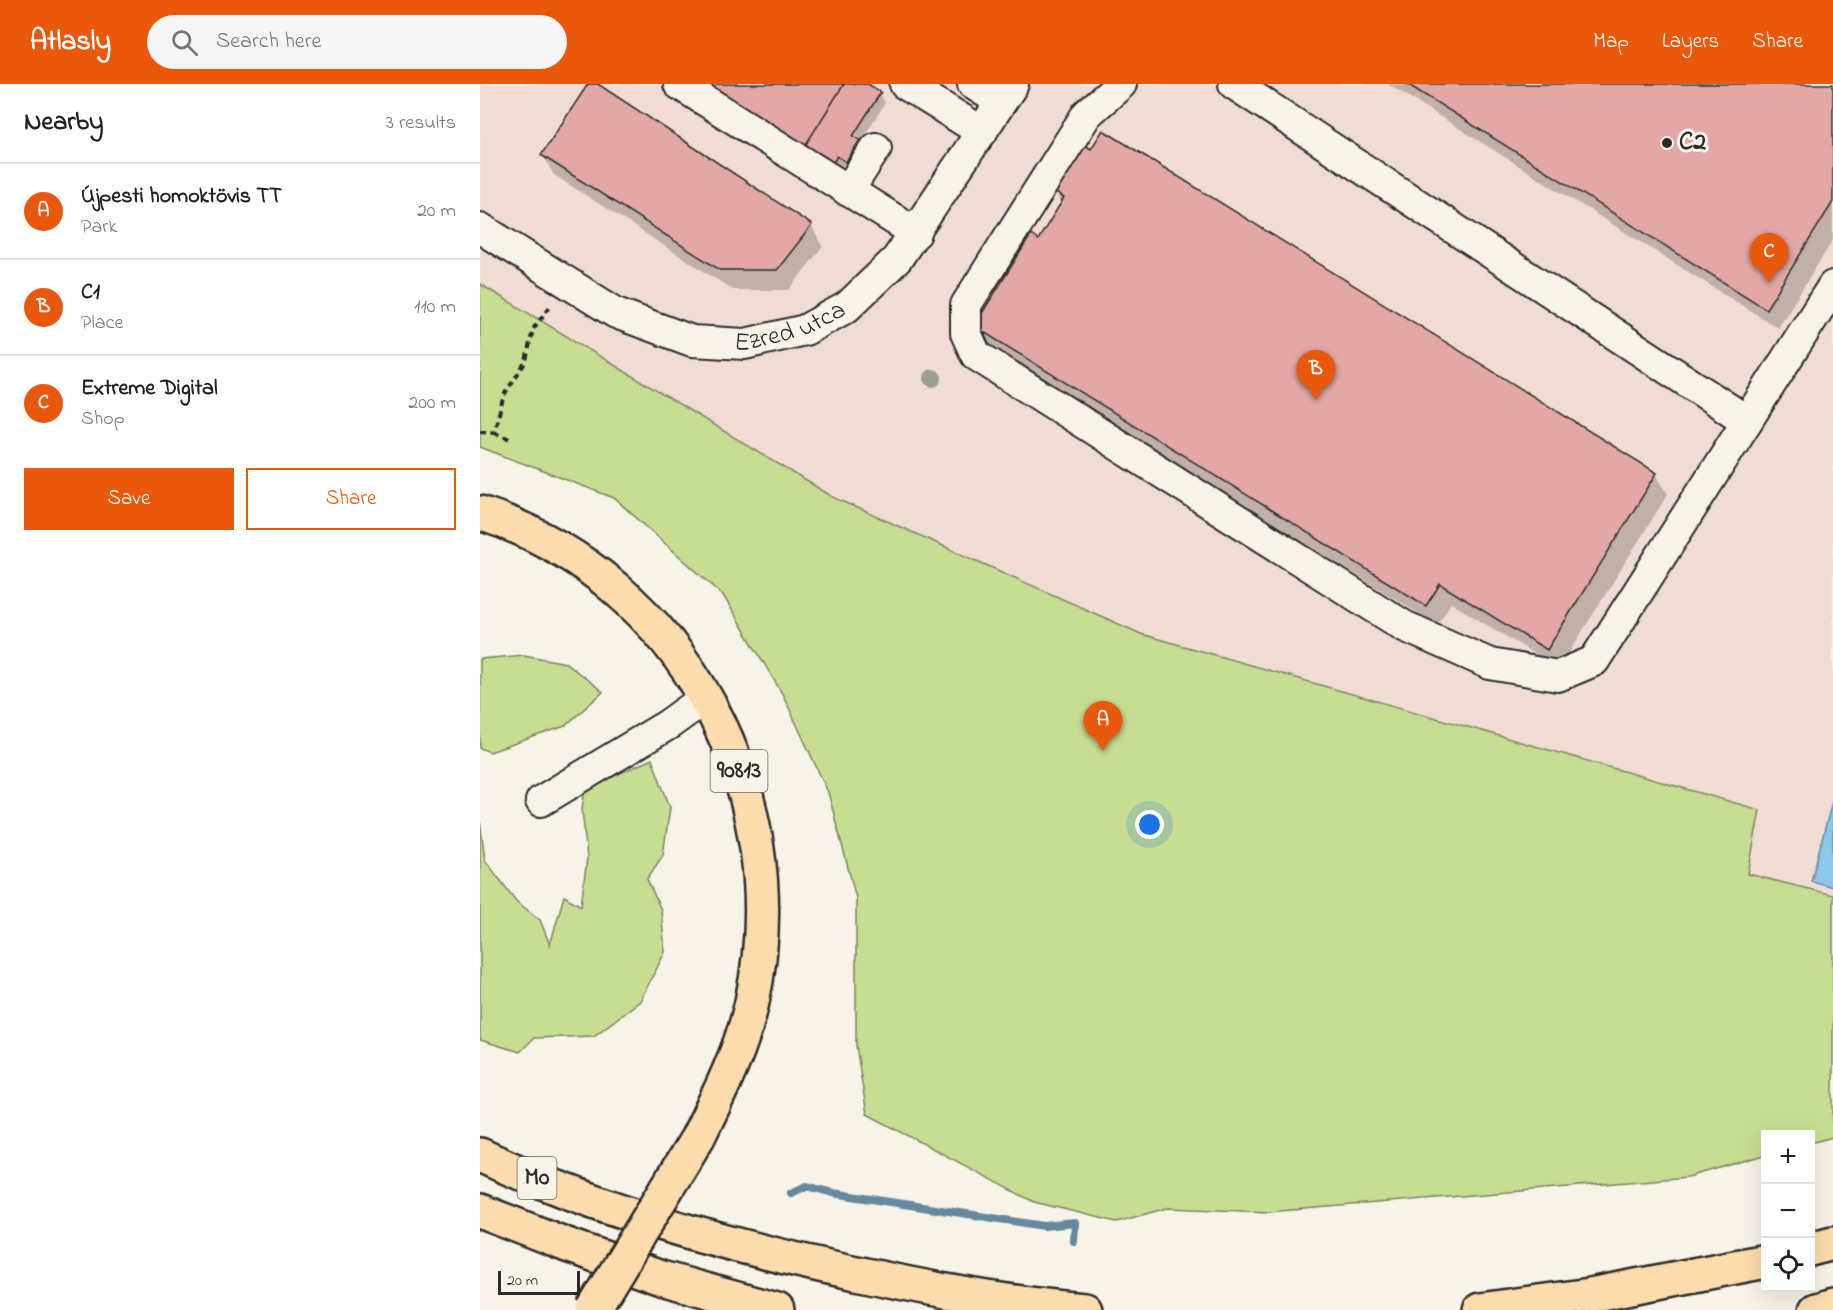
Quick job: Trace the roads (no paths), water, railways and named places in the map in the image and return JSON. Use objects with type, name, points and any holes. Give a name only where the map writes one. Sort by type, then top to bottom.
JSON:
[{"type":"highway","name":"90813","points":[[480,513],[503,520],[557,547],[607,579],[650,621],[683,659],[729,742],[747,794],[757,845],[762,892],[760,945],[752,1003],[728,1076],[698,1137],[593,1310]]},
{"type":"highway","name":"M0","points":[[480,1155],[594,1200],[769,1254],[978,1297],[1085,1310]]},
{"type":"highway","name":"M0","points":[[480,1210],[567,1245],[661,1278],[777,1310]]},
{"type":"highway","points":[[1815,1248],[1833,1243]]},
{"type":"highway","points":[[1480,1310],[1590,1295],[1761,1262]]},
{"type":"highway","points":[[1816,1310],[1833,1305]]},
{"type":"street","points":[[679,84],[916,233]]},
{"type":"street","points":[[905,84],[982,132]]},
{"type":"street","points":[[973,84],[1007,93]]},
{"type":"street","points":[[1120,84],[1087,114],[966,305],[966,333],[976,355],[1404,626],[1490,664],[1558,676],[1594,661],[1833,286]]},
{"type":"street","points":[[1234,84],[1747,421]]},
{"type":"street","name":"Ezred utca","points":[[480,228],[616,313],[692,341],[745,344],[805,330],[848,307],[897,259],[1007,93]]},
{"type":"street","points":[[848,191],[876,148]]},
{"type":"street","points":[[541,801],[669,724],[705,698]]},
{"type":"water","points":[[1833,798],[1833,887],[1811,881]]},
{"type":"waterway","points":[[791,1193],[807,1186],[833,1193],[1044,1226],[1075,1223],[1074,1241]]},
{"type":"place","name":"C2","points":[[1667,143]]},
{"type":"place","name":"Extreme Digital","points":[[1769,283]]},
{"type":"place","name":"C1","points":[[1316,400]]},
{"type":"place","name":"Újpesti homoktövis TT","points":[[1103,751]]}]
